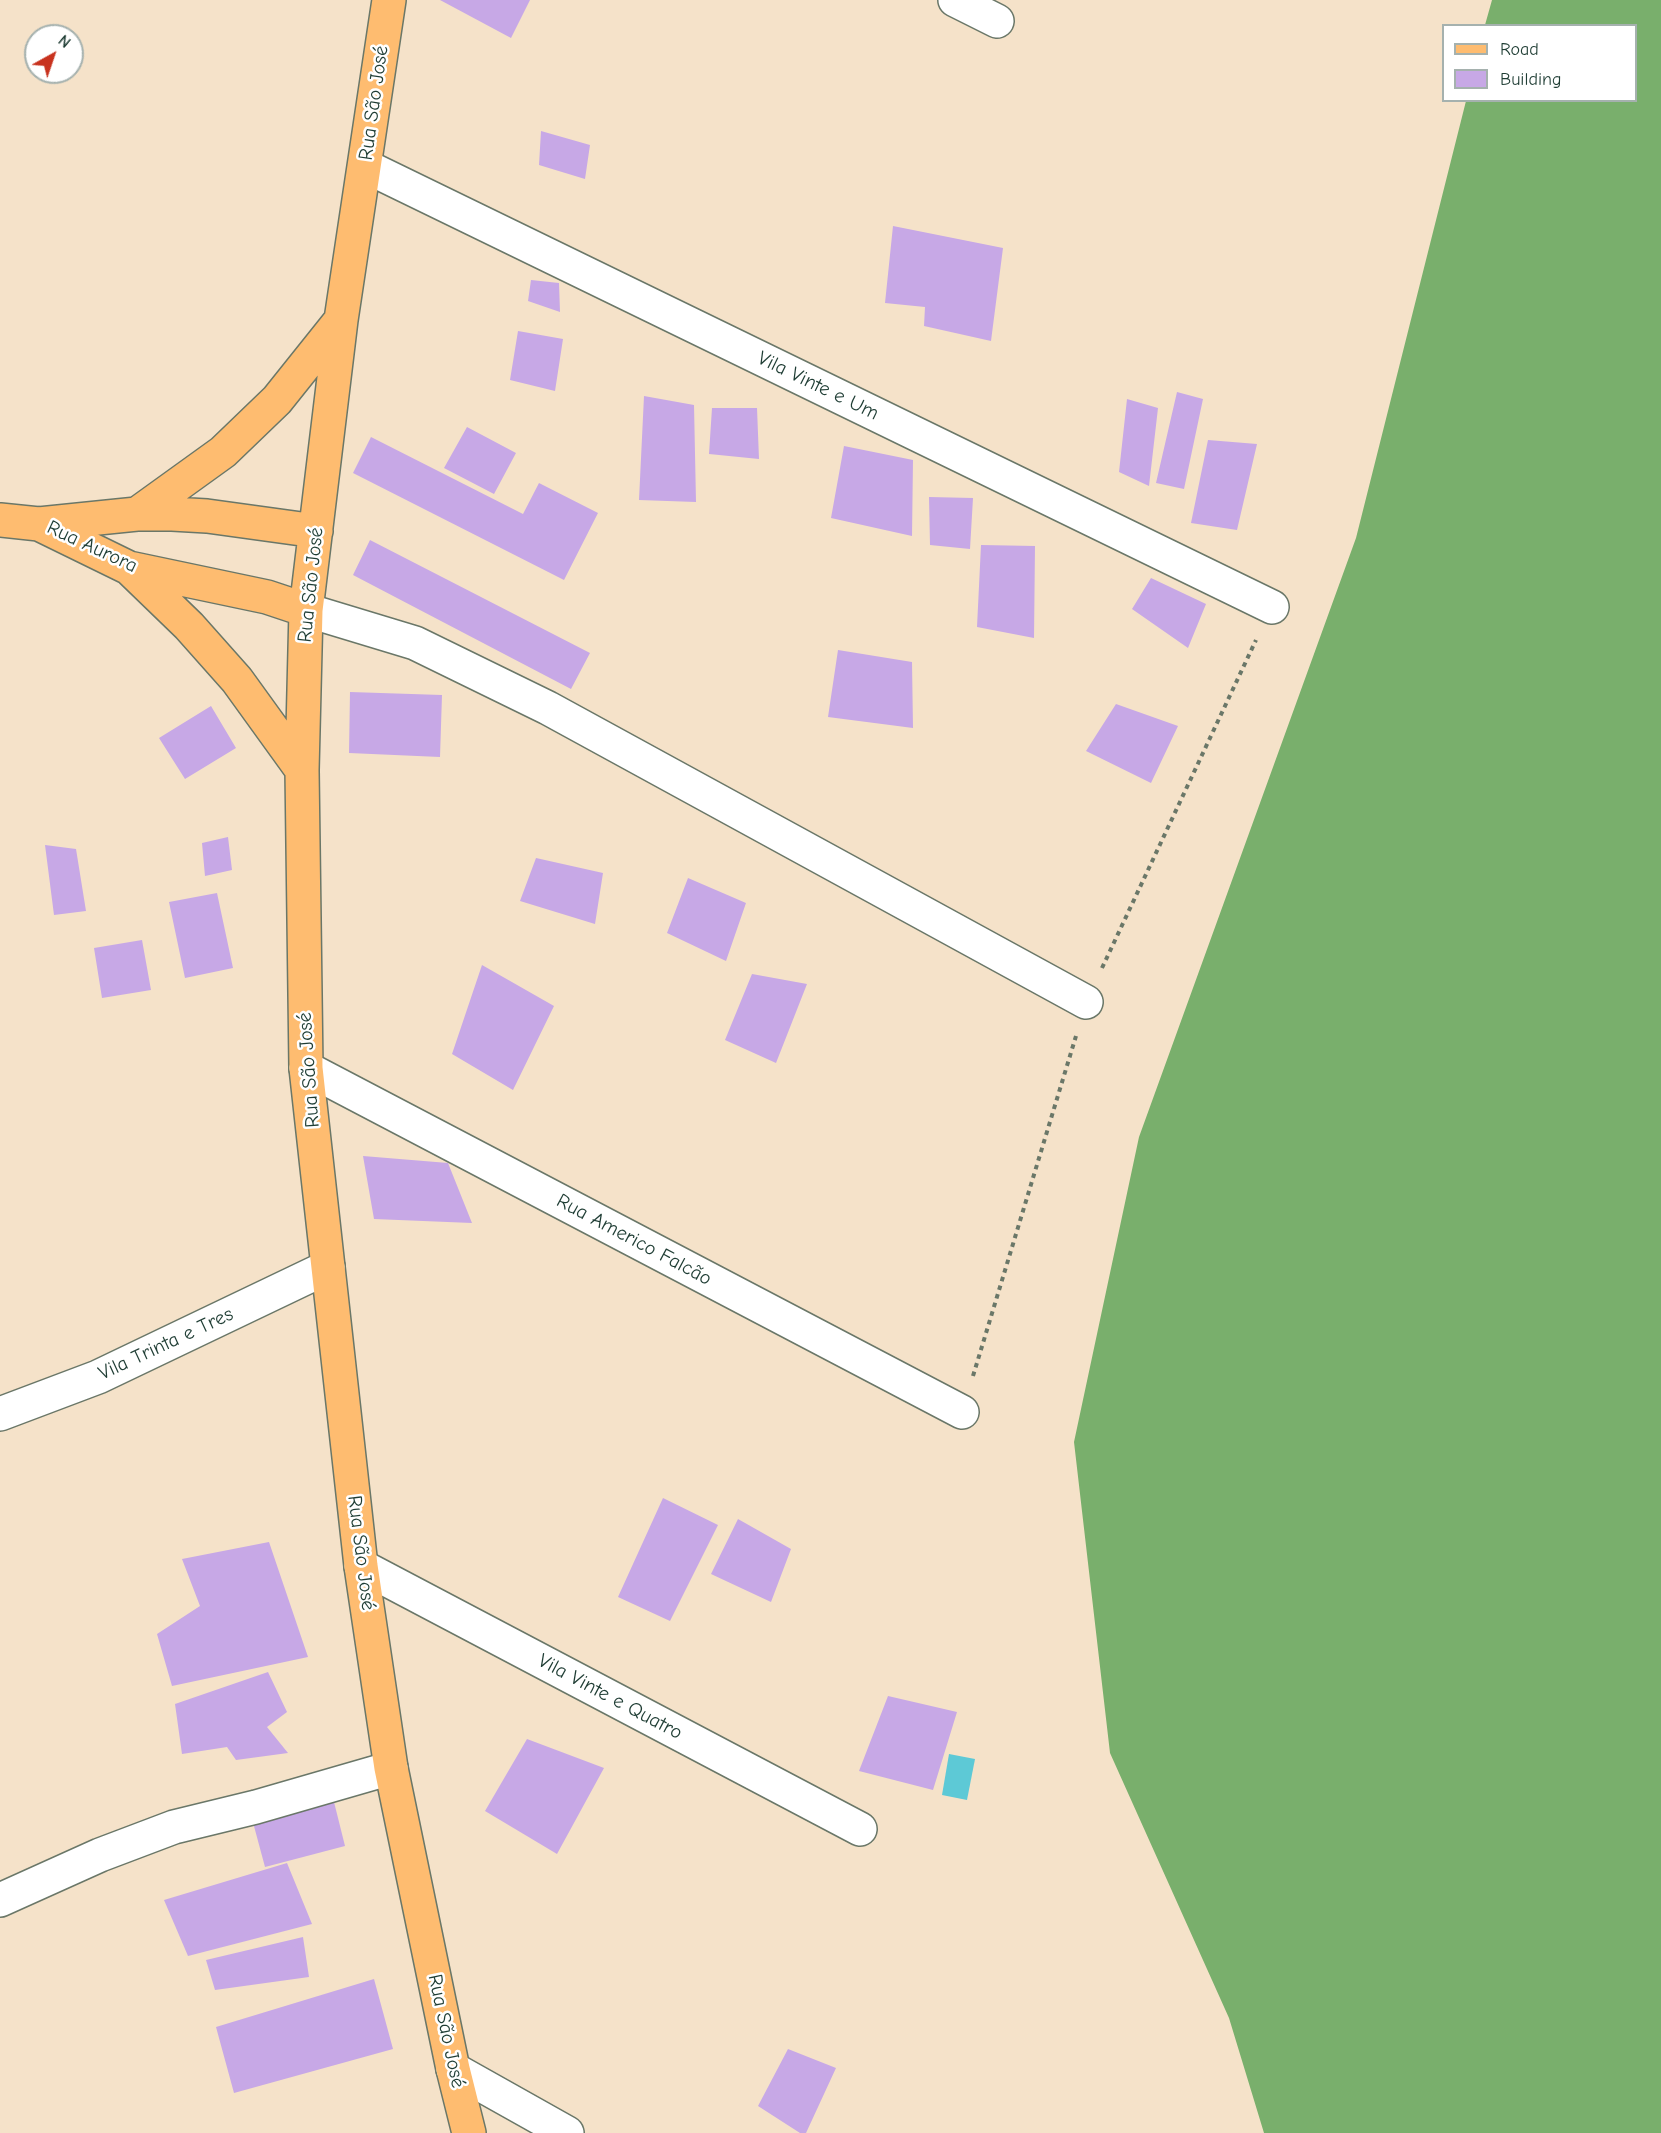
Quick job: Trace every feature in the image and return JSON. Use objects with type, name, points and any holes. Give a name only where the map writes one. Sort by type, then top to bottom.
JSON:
[{"type":"main road","name":"Rua São José","points":[[389,0],[341,320],[306,610],[302,770],[306,1068],[361,1566],[391,1768],[453,2069],[470,2133]]},
{"type":"main road","points":[[136,514],[223,452],[277,400],[341,320]]},
{"type":"main road","name":"Rua Aurora","points":[[39,524],[136,514],[207,516],[316,531]]},
{"type":"main road","points":[[0,520],[39,524]]},
{"type":"main road","name":"Rua Aurora","points":[[39,524],[129,568],[267,597],[306,610]]},
{"type":"main road","points":[[129,568],[189,626],[237,680],[302,770]]},
{"type":"street","points":[[955,0],[997,21]]},
{"type":"street","name":"Vila Vinte e Um","points":[[365,166],[1272,607]]},
{"type":"street","points":[[306,610],[415,643],[548,708],[1086,1002]]},
{"type":"street","name":"Rua Americo Falcão","points":[[306,1068],[962,1412]]},
{"type":"street","name":"Vila Trinta e Tres","points":[[0,1414],[98,1377],[328,1267]]},
{"type":"street","name":"Vila Vinte e Quatro","points":[[361,1566],[860,1829]]},
{"type":"street","points":[[0,1900],[100,1855],[174,1827],[256,1807],[391,1768]]},
{"type":"street","points":[[453,2069],[567,2133]]},
{"type":"green space","points":[[1492,0],[1661,0],[1661,2133],[1264,2133],[1229,2018],[1110,1753],[1074,1442],[1139,1137],[1356,538],[1466,102],[1637,102],[1637,24],[1485,24]]},
{"type":"water","points":[[949,1754],[975,1759],[967,1800],[942,1795]]},
{"type":"building","points":[[440,0],[530,0],[511,38]]},
{"type":"building","points":[[541,131],[590,145],[585,179],[539,165]]},
{"type":"building","points":[[893,226],[1003,248],[991,341],[924,326],[925,307],[885,303]]},
{"type":"building","points":[[531,280],[559,283],[560,312],[528,301]]},
{"type":"building","points":[[518,331],[563,339],[555,391],[510,380]]},
{"type":"building","points":[[1177,392],[1203,399],[1184,489],[1156,483]]},
{"type":"building","points":[[644,396],[694,405],[696,502],[639,500]]},
{"type":"building","points":[[1127,399],[1158,408],[1149,486],[1119,472]]},
{"type":"building","points":[[712,408],[757,408],[759,459],[709,454]]},
{"type":"building","points":[[467,427],[516,453],[494,494],[444,468]]},
{"type":"building","points":[[371,437],[523,514],[539,483],[598,513],[564,580],[353,473]]},
{"type":"building","points":[[1208,440],[1257,444],[1237,530],[1191,523]]},
{"type":"building","points":[[844,446],[913,460],[912,536],[831,518]]},
{"type":"building","points":[[929,497],[973,498],[970,549],[930,545]]},
{"type":"building","points":[[370,540],[590,653],[571,689],[353,575]]},
{"type":"building","points":[[981,545],[1035,546],[1034,638],[977,627]]},
{"type":"building","points":[[1151,578],[1206,604],[1188,648],[1132,609]]},
{"type":"building","points":[[838,650],[912,662],[913,728],[828,717]]},
{"type":"building","points":[[350,692],[442,695],[440,757],[349,753]]},
{"type":"building","points":[[1116,704],[1178,726],[1151,783],[1086,751]]},
{"type":"building","points":[[211,706],[236,748],[185,779],[159,738]]},
{"type":"building","points":[[228,837],[232,870],[205,876],[202,843]]},
{"type":"building","points":[[45,845],[76,849],[86,911],[54,915]]},
{"type":"building","points":[[536,858],[603,873],[595,924],[520,901]]},
{"type":"building","points":[[688,878],[746,903],[726,961],[667,933]]},
{"type":"building","points":[[217,893],[233,968],[185,978],[169,902]]},
{"type":"building","points":[[142,940],[151,990],[102,998],[94,948]]},
{"type":"building","points":[[482,965],[554,1006],[513,1090],[452,1054]]},
{"type":"building","points":[[752,974],[807,984],[776,1063],[725,1040]]},
{"type":"building","points":[[363,1156],[448,1163],[472,1223],[374,1219]]},
{"type":"building","points":[[663,1498],[718,1525],[670,1621],[618,1597]]},
{"type":"building","points":[[738,1519],[791,1549],[771,1602],[711,1574]]},
{"type":"building","points":[[269,1542],[308,1657],[172,1686],[157,1634],[200,1606],[182,1559]]},
{"type":"building","points":[[268,1672],[287,1712],[267,1727],[288,1753],[236,1760],[227,1747],[182,1754],[175,1704]]},
{"type":"building","points":[[888,1696],[957,1712],[933,1790],[859,1771]]},
{"type":"building","points":[[527,1739],[604,1768],[557,1854],[485,1811]]},
{"type":"building","points":[[332,1794],[345,1846],[265,1867],[251,1815]]},
{"type":"building","points":[[287,1863],[312,1924],[188,1956],[164,1900]]},
{"type":"building","points":[[303,1937],[309,1977],[215,1990],[206,1960]]},
{"type":"building","points":[[374,1979],[393,2049],[234,2093],[216,2027]]},
{"type":"building","points":[[788,2049],[836,2068],[806,2133],[800,2133],[758,2106]]}]
